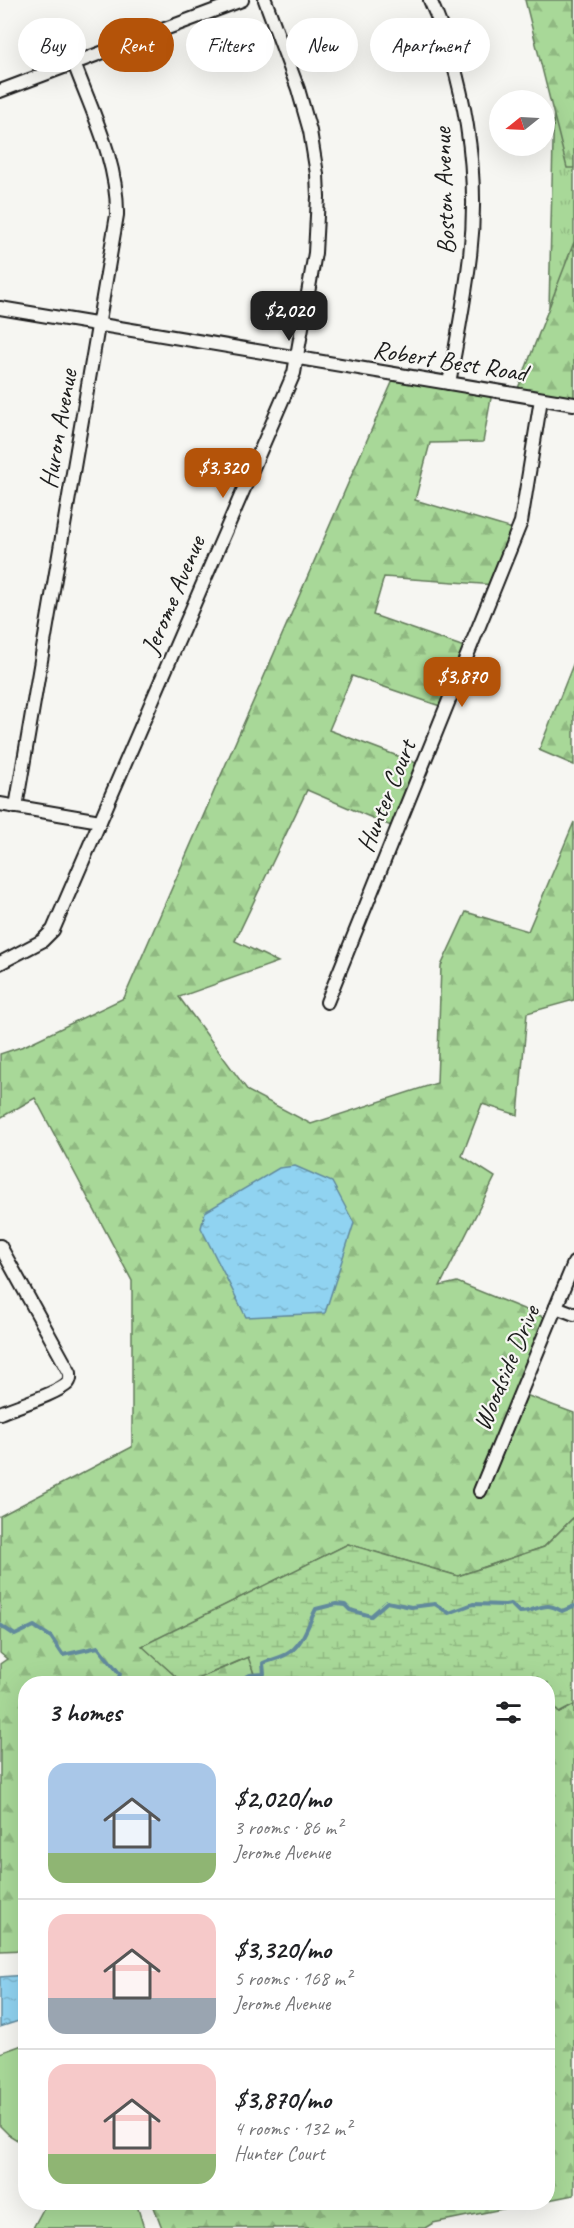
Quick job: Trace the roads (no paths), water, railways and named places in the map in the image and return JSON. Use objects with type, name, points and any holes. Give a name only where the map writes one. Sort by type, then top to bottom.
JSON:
[{"type":"street","points":[[86,58],[242,0]]},
{"type":"street","name":"Jerome Avenue","points":[[0,963],[42,941],[50,934],[289,384],[297,358],[315,253],[317,174],[310,131],[298,89],[265,0]]},
{"type":"street","name":"Boston Avenue","points":[[430,0],[444,35],[457,80],[467,134],[471,177],[470,254],[449,383]]},
{"type":"street","points":[[0,91],[50,72]]},
{"type":"street","name":"Huron Avenue","points":[[16,807],[117,215],[116,190],[108,153],[77,72]]},
{"type":"street","name":"Robert Best Road","points":[[0,308],[574,404]]},
{"type":"street","name":"Hunter Court","points":[[327,1002],[521,522],[541,399]]},
{"type":"street","points":[[0,804],[99,821]]},
{"type":"street","points":[[0,1246],[70,1373],[70,1378],[69,1382],[59,1388],[0,1413]]},
{"type":"street","name":"Woodside Drive","points":[[480,1491],[574,1263]]},
{"type":"street","points":[[556,1307],[574,1314]]},
{"type":"water","points":[[295,1166],[332,1182],[354,1223],[325,1313],[246,1317],[201,1228],[205,1212],[279,1168]]},
{"type":"water","points":[[18,1976],[18,2021],[0,2027],[0,1977]]},
{"type":"waterway","points":[[248,1676],[264,1674],[263,1663],[293,1650],[305,1634],[316,1609],[336,1604],[345,1605],[350,1610],[371,1616],[387,1602],[411,1607],[435,1604],[449,1613],[473,1604],[511,1604],[519,1612],[548,1606],[562,1611],[574,1606]]},
{"type":"waterway","points":[[0,1625],[15,1635],[34,1626],[51,1637],[63,1655],[98,1647],[119,1676]]}]
